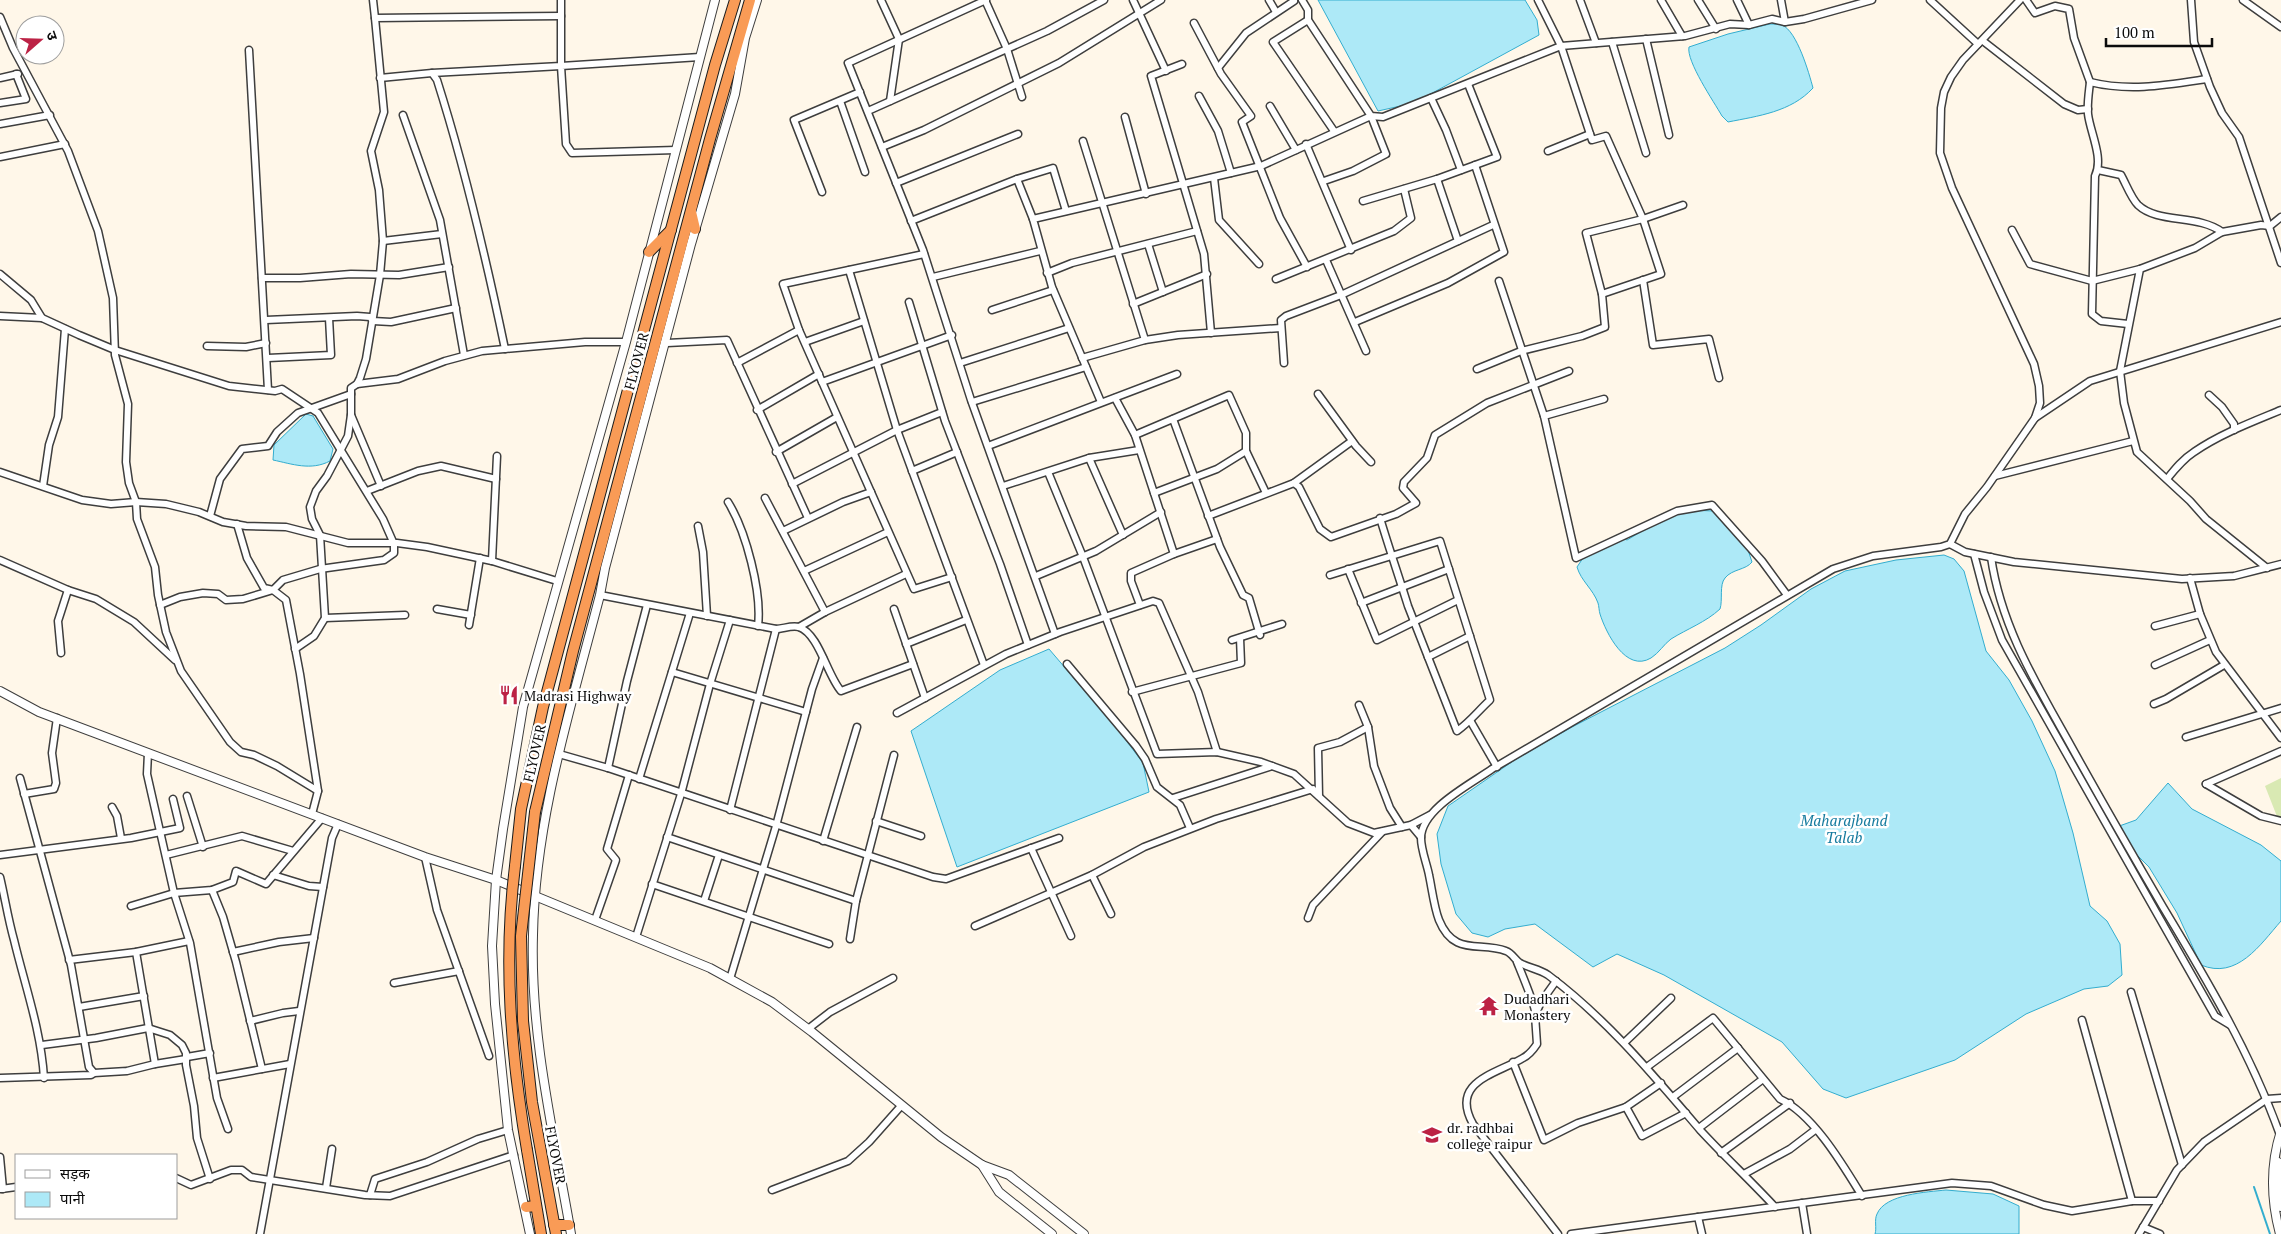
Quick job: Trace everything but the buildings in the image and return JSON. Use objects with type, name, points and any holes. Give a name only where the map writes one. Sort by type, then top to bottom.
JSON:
[{"type":"highway","name":"FLYOVER","points":[[541,1234],[531,1207],[527,1150],[515,1071],[509,1014],[510,907],[521,809],[544,707],[715,65],[735,0]]},
{"type":"highway","name":"FLYOVER","points":[[555,1230],[532,1102],[523,1021],[521,936],[536,812],[573,651],[659,328],[750,0]]},
{"type":"highway","points":[[691,211],[695,229]]},
{"type":"highway","points":[[649,252],[671,229]]},
{"type":"highway","points":[[555,1230],[570,1229]]},
{"type":"street","points":[[357,384],[366,359],[384,240],[380,196],[372,151],[384,112],[373,0]]},
{"type":"street","points":[[561,0],[561,66],[566,144],[572,153],[676,150]]},
{"type":"street","points":[[530,1234],[531,1207],[508,1130],[495,1004],[492,946],[496,880],[524,707],[626,342],[715,0]]},
{"type":"street","points":[[570,1229],[537,1038],[533,936],[535,897],[546,812],[600,596],[605,568],[667,343],[695,229],[735,94],[745,38],[757,0]]},
{"type":"street","points":[[881,0],[899,39],[890,101]]},
{"type":"street","points":[[1022,97],[1007,49],[986,0],[848,62],[933,277],[972,402],[1036,576],[1055,634]]},
{"type":"street","points":[[868,111],[1048,31],[1104,0]]},
{"type":"street","points":[[1133,0],[1166,71]]},
{"type":"street","points":[[882,147],[924,130],[1018,84],[1059,62],[1161,0]]},
{"type":"street","points":[[1270,0],[1276,12]]},
{"type":"street","points":[[1218,68],[1246,33],[1294,0],[1301,0],[1308,10],[1308,20],[1371,116],[1386,154],[1353,171],[1324,181]]},
{"type":"street","points":[[1538,0],[1561,46],[1592,140],[1606,136],[1643,219],[1661,274],[1602,294]]},
{"type":"street","points":[[1580,0],[1596,43]]},
{"type":"street","points":[[1661,0],[1682,36]]},
{"type":"street","points":[[1698,0],[1716,29]]},
{"type":"street","points":[[1737,0],[1749,25]]},
{"type":"street","points":[[1781,0],[1785,22]]},
{"type":"street","points":[[1033,219],[1260,166],[1334,131],[1371,116],[1384,116],[1561,46],[1682,36],[1730,24],[1749,25],[1772,19],[1785,22],[1833,13],[1872,0]]},
{"type":"street","points":[[1930,0],[1980,43],[2064,104],[2078,110],[2088,109]]},
{"type":"street","points":[[1048,472],[1083,557],[1132,692],[1157,754],[1217,752],[1272,766],[1294,774],[1313,789],[1348,823],[1374,833],[1411,825],[1430,815],[1450,798],[1496,767],[1833,569],[1873,556],[1941,547],[1950,544],[1965,514],[2035,418],[2040,403],[2039,386],[2034,364],[1952,188],[1940,153],[1939,129],[1944,92],[1957,68],[2020,0]]},
{"type":"street","points":[[2026,0],[2035,13],[2055,6],[2069,9],[2074,38],[2090,82],[2088,109],[2098,170],[2095,176],[2092,314],[2101,321],[2128,324]]},
{"type":"street","points":[[2191,0],[2194,42],[2222,113],[2239,137],[2270,226],[2279,245],[2281,263]]},
{"type":"street","points":[[2243,0],[2281,27]]},
{"type":"street","points":[[375,18],[562,16]]},
{"type":"street","points":[[0,17],[3,32],[65,144],[93,214],[113,298],[115,350],[128,404],[126,462],[136,502],[137,519],[155,567],[166,632],[178,663],[205,709],[230,742],[241,752],[254,755],[277,766],[318,791]]},
{"type":"street","points":[[1308,20],[1273,42],[1334,131]]},
{"type":"street","points":[[1194,23],[1218,68],[1251,116],[1242,122],[1280,218],[1307,267]]},
{"type":"street","points":[[1646,39],[1669,135]]},
{"type":"street","points":[[1612,42],[1646,153]]},
{"type":"street","points":[[249,50],[266,320],[268,390]]},
{"type":"street","points":[[380,78],[432,73],[700,57]]},
{"type":"street","points":[[1182,64],[1151,76],[1197,230],[1207,274],[1211,334]]},
{"type":"street","points":[[0,78],[26,72]]},
{"type":"street","points":[[432,73],[437,80],[455,137],[477,220],[505,349]]},
{"type":"street","points":[[0,103],[26,99],[16,74]]},
{"type":"street","points":[[2090,82],[2111,87],[2151,88],[2208,80]]},
{"type":"street","points":[[1363,201],[1437,179],[1497,158],[1468,84]]},
{"type":"street","points":[[822,192],[794,122],[800,116],[860,92]]},
{"type":"street","points":[[1199,96],[1218,131],[1231,173]]},
{"type":"street","points":[[1431,98],[1446,130],[1461,170]]},
{"type":"street","points":[[840,101],[864,172]]},
{"type":"street","points":[[1270,106],[1296,150]]},
{"type":"street","points":[[0,124],[50,115]]},
{"type":"street","points":[[403,115],[428,184],[442,234],[464,355]]},
{"type":"street","points":[[1125,118],[1146,194]]},
{"type":"street","points":[[896,183],[1018,134]]},
{"type":"street","points":[[1548,151],[1590,134]]},
{"type":"street","points":[[1083,141],[1104,203],[1116,252],[1145,340]]},
{"type":"street","points":[[0,157],[65,144]]},
{"type":"street","points":[[1306,144],[1324,181],[1351,250]]},
{"type":"street","points":[[1355,322],[1448,284],[1504,252],[1493,225],[1475,165]]},
{"type":"street","points":[[911,220],[1017,179],[1053,168],[1066,212]]},
{"type":"street","points":[[2098,170],[2121,175],[2137,204],[2149,212],[2204,222],[2222,232]]},
{"type":"street","points":[[1214,178],[1219,220],[1259,264]]},
{"type":"street","points":[[1017,179],[1033,219],[1040,251],[1053,290],[1100,402]]},
{"type":"street","points":[[1437,179],[1458,241]]},
{"type":"street","points":[[1276,279],[1394,231],[1410,218],[1404,189]]},
{"type":"street","points":[[1478,369],[1521,351],[1582,336],[1605,328],[1602,294],[1586,233],[1643,219],[1683,205]]},
{"type":"street","points":[[2012,230],[2030,264],[2092,281],[2140,269],[2195,248],[2222,232],[2261,225],[2270,226],[2281,217]]},
{"type":"street","points":[[1284,363],[1280,320],[1286,316],[1341,295],[1493,225]]},
{"type":"street","points":[[1047,272],[1197,230]]},
{"type":"street","points":[[384,240],[442,234]]},
{"type":"street","points":[[1148,244],[1163,292]]},
{"type":"street","points":[[933,277],[1040,251]]},
{"type":"street","points":[[924,254],[783,284],[822,382],[914,590],[952,577]]},
{"type":"street","points":[[1326,260],[1355,322],[1366,351]]},
{"type":"street","points":[[262,278],[399,276],[449,267]]},
{"type":"street","points":[[2140,269],[2120,371],[2124,403],[2136,452],[2166,479],[2206,520],[2267,568]]},
{"type":"street","points":[[849,270],[875,362],[897,430],[984,665]]},
{"type":"street","points":[[0,274],[31,300],[42,318]]},
{"type":"street","points":[[1133,304],[1207,274]]},
{"type":"street","points":[[1643,280],[1654,345],[1709,339],[1719,378]]},
{"type":"street","points":[[1499,281],[1532,385],[1544,416],[1576,558],[1677,511],[1712,505],[1762,561],[1787,595]]},
{"type":"street","points":[[992,310],[1053,290]]},
{"type":"street","points":[[909,302],[942,412],[1028,645]]},
{"type":"street","points":[[266,320],[357,316],[370,317],[373,321],[391,322],[456,308]]},
{"type":"street","points":[[0,316],[42,318],[115,350],[229,386],[268,390],[282,389],[318,413],[367,491],[383,519],[394,544],[394,554],[384,560],[320,569],[283,580],[273,590],[235,600],[226,600],[218,594],[203,593],[180,597],[160,605]]},
{"type":"street","points":[[268,358],[331,355],[329,318]]},
{"type":"street","points":[[805,342],[864,321]]},
{"type":"street","points":[[2035,418],[2090,381],[2281,322]]},
{"type":"street","points":[[960,363],[1069,328]]},
{"type":"street","points":[[1082,358],[1145,340],[1281,328]]},
{"type":"street","points":[[43,486],[49,445],[58,418],[65,329]]},
{"type":"street","points":[[737,363],[800,330]]},
{"type":"street","points":[[822,382],[922,345],[952,336]]},
{"type":"street","points":[[667,343],[727,340],[776,452],[808,518]]},
{"type":"street","points":[[295,649],[314,636],[325,618],[320,569],[320,535],[310,512],[311,500],[330,472],[340,447],[348,436],[351,415],[351,388],[357,384],[398,379],[464,355],[505,349],[585,342],[626,342]]},
{"type":"street","points":[[207,346],[246,346],[266,343]]},
{"type":"street","points":[[972,402],[1086,368]]},
{"type":"street","points":[[1294,483],[1299,487],[1320,529],[1331,537],[1380,518],[1396,514],[1416,503],[1415,499],[1404,488],[1404,482],[1427,458],[1435,434],[1487,403],[1569,372]]},
{"type":"street","points":[[757,410],[819,374]]},
{"type":"street","points":[[988,446],[1177,374]]},
{"type":"street","points":[[210,516],[220,479],[242,449],[268,446],[269,441],[292,417],[309,408],[351,394]]},
{"type":"street","points":[[1318,394],[1352,441],[1371,462]]},
{"type":"street","points":[[1135,434],[1229,395],[1246,433],[1246,451],[1266,493]]},
{"type":"street","points":[[2208,395],[2222,406],[2234,424],[2234,430]]},
{"type":"street","points":[[1115,398],[1135,434],[1174,554]]},
{"type":"street","points":[[1544,416],[1604,399]]},
{"type":"street","points":[[2166,479],[2194,451],[2234,430],[2281,410]]},
{"type":"street","points":[[792,484],[897,430],[942,412]]},
{"type":"street","points":[[351,415],[380,486]]},
{"type":"street","points":[[776,452],[837,417]]},
{"type":"street","points":[[1173,419],[1217,539],[1243,595],[1249,598],[1260,633]]},
{"type":"street","points":[[1208,516],[1294,483],[1352,441]]},
{"type":"street","points":[[1994,476],[2133,441]]},
{"type":"street","points":[[1003,486],[1090,458],[1139,450]]},
{"type":"street","points":[[1154,493],[1217,469],[1246,451]]},
{"type":"street","points":[[912,471],[957,452]]},
{"type":"street","points":[[492,561],[497,456]]},
{"type":"street","points":[[1090,458],[1123,535]]},
{"type":"street","points":[[367,491],[418,471],[441,466],[496,479]]},
{"type":"street","points":[[0,472],[82,500],[111,504],[136,502],[166,504],[246,526],[276,525],[348,543],[426,546],[492,561],[558,581]]},
{"type":"street","points":[[783,531],[808,518],[871,492]]},
{"type":"street","points":[[765,498],[825,612]]},
{"type":"street","points":[[728,502],[734,512],[756,589],[758,626]]},
{"type":"street","points":[[1036,576],[1083,557],[1161,512]]},
{"type":"street","points":[[1330,575],[1392,555],[1440,541],[1490,700],[1474,714],[1471,722],[1457,731],[1415,622],[1402,586],[1392,555],[1380,518]]},
{"type":"street","points":[[237,524],[252,568],[264,588],[273,590],[286,600],[318,791],[312,814]]},
{"type":"street","points":[[698,526],[704,552],[707,616]]},
{"type":"street","points":[[804,571],[888,532]]},
{"type":"street","points":[[1140,606],[1131,581],[1131,573],[1174,554],[1217,539]]},
{"type":"street","points":[[1950,544],[1965,552],[1974,554],[2062,568],[2190,578],[2234,576],[2281,564]]},
{"type":"street","points":[[1974,554],[1984,592],[2002,640],[2215,1016],[2230,1026]]},
{"type":"street","points":[[1991,556],[1995,585],[2012,637],[2110,817],[2224,1009],[2230,1026],[2267,1099],[2280,1136],[2281,1207]]},
{"type":"street","points":[[469,625],[480,558]]},
{"type":"street","points":[[0,560],[68,590],[96,599],[134,622],[178,663]]},
{"type":"street","points":[[1348,569],[1377,640],[1458,600]]},
{"type":"street","points":[[1361,603],[1448,569]]},
{"type":"street","points":[[600,596],[776,629],[784,626],[799,627],[825,612],[906,574]]},
{"type":"street","points":[[2190,578],[2200,614],[2210,640],[2224,665],[2281,738]]},
{"type":"street","points":[[61,654],[58,621],[68,590]]},
{"type":"street","points":[[897,713],[984,665],[1028,645],[1153,601],[1159,603],[1190,678],[1198,692],[1217,752]]},
{"type":"street","points":[[608,768],[627,681],[647,605]]},
{"type":"street","points":[[436,609],[471,615]]},
{"type":"street","points":[[894,609],[925,698]]},
{"type":"street","points":[[639,779],[690,613]]},
{"type":"street","points":[[2155,626],[2200,614]]},
{"type":"street","points":[[325,618],[404,615]]},
{"type":"street","points":[[636,937],[681,794],[710,684],[730,620]]},
{"type":"street","points":[[906,644],[966,620]]},
{"type":"street","points":[[1232,640],[1260,633],[1282,624]]},
{"type":"street","points":[[799,627],[814,640],[832,681],[841,691],[913,664]]},
{"type":"street","points":[[730,810],[776,629]]},
{"type":"street","points":[[1428,657],[1470,636]]},
{"type":"street","points":[[1132,692],[1241,663],[1240,638]]},
{"type":"street","points":[[2155,665],[2210,640]]},
{"type":"street","points":[[730,979],[776,826],[806,712],[823,658]]},
{"type":"street","points":[[1067,664],[1136,746],[1157,788],[1180,805],[1190,828]]},
{"type":"street","points":[[2154,704],[2224,665]]},
{"type":"street","points":[[672,672],[806,712]]},
{"type":"street","points":[[0,691],[57,718],[425,857],[496,880],[710,968],[772,1002],[873,1080],[900,1106],[982,1166],[1009,1174],[1084,1234]]},
{"type":"street","points":[[1359,705],[1368,727],[1374,766],[1390,808],[1402,827]]},
{"type":"street","points":[[2186,737],[2281,708]]},
{"type":"street","points":[[24,794],[54,789],[56,783],[52,753],[57,718]]},
{"type":"street","points":[[1471,722],[1496,767]]},
{"type":"street","points":[[823,841],[857,727]]},
{"type":"street","points":[[1319,796],[1318,748],[1340,742],[1368,727]]},
{"type":"street","points":[[2281,751],[2206,784],[2260,816],[2281,821]]},
{"type":"street","points":[[148,752],[147,774],[174,894],[189,941],[217,1098],[228,1129]]},
{"type":"street","points":[[559,754],[608,768],[776,826],[933,877],[946,879],[1059,838]]},
{"type":"street","points":[[850,938],[856,901],[894,755]]},
{"type":"street","points":[[1173,798],[1272,766]]},
{"type":"street","points":[[595,920],[616,860],[607,849],[629,775]]},
{"type":"street","points":[[20,778],[69,960],[89,1067],[94,1073]]},
{"type":"street","points":[[975,926],[1092,875],[1144,847],[1190,828],[1313,789]]},
{"type":"street","points":[[187,796],[203,847]]},
{"type":"street","points":[[0,855],[132,838],[161,830],[180,828],[173,799]]},
{"type":"street","points":[[112,807],[117,816],[121,838]]},
{"type":"street","points":[[1421,837],[1430,815]]},
{"type":"street","points":[[131,906],[174,894],[212,890],[233,882],[236,870],[266,884],[322,818]]},
{"type":"street","points":[[876,822],[921,836]]},
{"type":"street","points":[[260,1234],[299,1011],[332,838],[338,824]]},
{"type":"street","points":[[1411,825],[1421,837],[1439,919],[1450,936],[1457,942],[1473,948],[1496,948],[1508,951],[1518,962],[1546,973],[1556,981],[1625,1042],[1721,1153],[1775,1207]]},
{"type":"street","points":[[1308,918],[1313,905],[1382,832]]},
{"type":"street","points":[[166,854],[248,836],[293,851]]},
{"type":"street","points":[[667,837],[856,901]]},
{"type":"street","points":[[1031,848],[1071,936]]},
{"type":"street","points":[[704,901],[718,855]]},
{"type":"street","points":[[425,857],[437,910],[490,1056]]},
{"type":"street","points":[[274,874],[309,886],[323,887]]},
{"type":"street","points":[[1092,875],[1110,914]]},
{"type":"street","points":[[0,876],[14,941],[30,993],[42,1045],[44,1078]]},
{"type":"street","points":[[652,884],[828,944]]},
{"type":"street","points":[[212,890],[223,917],[233,952],[262,1069]]},
{"type":"street","points":[[233,952],[279,942],[314,938]]},
{"type":"street","points":[[69,960],[136,952],[189,941]]},
{"type":"street","points":[[136,952],[148,1028],[156,1064]]},
{"type":"street","points":[[1518,962],[1526,990],[1535,1006],[1536,1044],[1523,1058],[1481,1078],[1471,1090],[1466,1108],[1472,1124],[1558,1234]]},
{"type":"street","points":[[394,982],[459,970]]},
{"type":"street","points":[[808,1028],[830,1012],[893,978]]},
{"type":"street","points":[[1535,1016],[1541,1002],[1556,981]]},
{"type":"street","points":[[2131,992],[2182,1165]]},
{"type":"street","points":[[79,1007],[144,996]]},
{"type":"street","points":[[1625,1042],[1672,998]]},
{"type":"street","points":[[250,1021],[283,1012],[299,1011]]},
{"type":"street","points":[[1647,1067],[1713,1018],[1780,1099],[1790,1103],[1840,1158],[1862,1196]]},
{"type":"street","points":[[2082,1020],[2132,1201]]},
{"type":"street","points":[[42,1045],[148,1028],[170,1035],[182,1045],[187,1058],[197,1138],[210,1179]]},
{"type":"street","points":[[1672,1097],[1738,1048]]},
{"type":"street","points":[[0,1078],[44,1078],[127,1071],[210,1053]]},
{"type":"street","points":[[1513,1062],[1544,1140],[1578,1124],[1626,1107],[1661,1083]]},
{"type":"street","points":[[213,1078],[290,1064]]},
{"type":"street","points":[[1699,1128],[1763,1079]]},
{"type":"street","points":[[2139,1234],[2182,1165],[2204,1142],[2267,1099],[2281,1098]]},
{"type":"street","points":[[1721,1153],[1790,1103]]},
{"type":"street","points":[[772,1190],[848,1161],[869,1142],[900,1106]]},
{"type":"street","points":[[1626,1107],[1642,1136],[1686,1113]]},
{"type":"street","points":[[370,1195],[375,1179],[427,1162],[478,1139],[508,1130]]},
{"type":"street","points":[[1744,1174],[1790,1149],[1815,1130]]},
{"type":"street","points":[[2280,1136],[2272,1180],[2273,1210],[2280,1234]]},
{"type":"street","points":[[326,1188],[332,1149]]},
{"type":"street","points":[[178,1179],[191,1184],[210,1179],[231,1170],[242,1170],[251,1177],[269,1178],[370,1195],[390,1196],[401,1194],[514,1155]]},
{"type":"street","points":[[0,1157],[2,1189],[15,1187]]},
{"type":"street","points":[[982,1166],[999,1192],[1052,1234]]},
{"type":"street","points":[[1571,1234],[1952,1183],[1991,1186],[2044,1205],[2072,1211],[2132,1201],[2159,1201]]},
{"type":"street","points":[[1802,1203],[1807,1234]]},
{"type":"street","points":[[1698,1217],[1702,1234]]},
{"type":"street","points":[[2143,1227],[2160,1234]]},
{"type":"green space","points":[[2281,778],[2281,819],[2278,819],[2265,786]]},
{"type":"water","points":[[1318,0],[1525,0],[1537,20],[1539,35],[1414,103],[1378,111]]},
{"type":"water","points":[[1770,24],[1782,25],[1793,35],[1802,53],[1813,88],[1795,103],[1774,112],[1728,122],[1722,116],[1696,71],[1689,53],[1689,47],[1728,34]]},
{"type":"water","points":[[306,414],[313,416],[333,449],[330,461],[316,466],[309,466],[273,460],[274,445]]},
{"type":"water","points":[[1688,510],[1714,511],[1747,547],[1752,562],[1725,578],[1722,585],[1720,609],[1715,614],[1671,639],[1651,658],[1642,661],[1633,660],[1625,656],[1612,640],[1603,622],[1596,598],[1581,577],[1577,567],[1587,552],[1617,535],[1627,540],[1664,518]]},
{"type":"water","name":"Maharajband Talab","points":[[1944,555],[1954,559],[1964,571],[1986,651],[2009,680],[2032,721],[2055,771],[2073,833],[2090,906],[2107,921],[2120,944],[2122,975],[2108,986],[2084,989],[2026,1014],[1955,1060],[1846,1098],[1823,1089],[1782,1042],[1664,975],[1617,954],[1593,967],[1535,924],[1505,929],[1488,937],[1472,933],[1456,914],[1441,864],[1437,834],[1448,806],[1516,759],[1572,727],[1725,648],[1811,589],[1845,571],[1896,560]]},
{"type":"water","points":[[1049,649],[1119,731],[1143,763],[1149,792],[957,867],[911,731],[1000,670]]},
{"type":"water","points":[[2168,783],[2192,809],[2261,845],[2281,861],[2281,921],[2247,958],[2226,968],[2201,965],[2177,913],[2149,867],[2111,829],[2136,820]]},
{"type":"water","points":[[1946,1190],[1993,1194],[2019,1206],[2019,1234],[1875,1234],[1877,1214],[1881,1207],[1888,1202],[1907,1195]]},
{"type":"waterway","points":[[2254,1187],[2270,1234]]},
{"type":"place","name":"Madrasi Highway","points":[[509,695]]},
{"type":"place","name":"Dudadhari Monastery","points":[[1489,1006]]},
{"type":"place","name":"dr. radhbai college raipur","points":[[1432,1135]]}]
